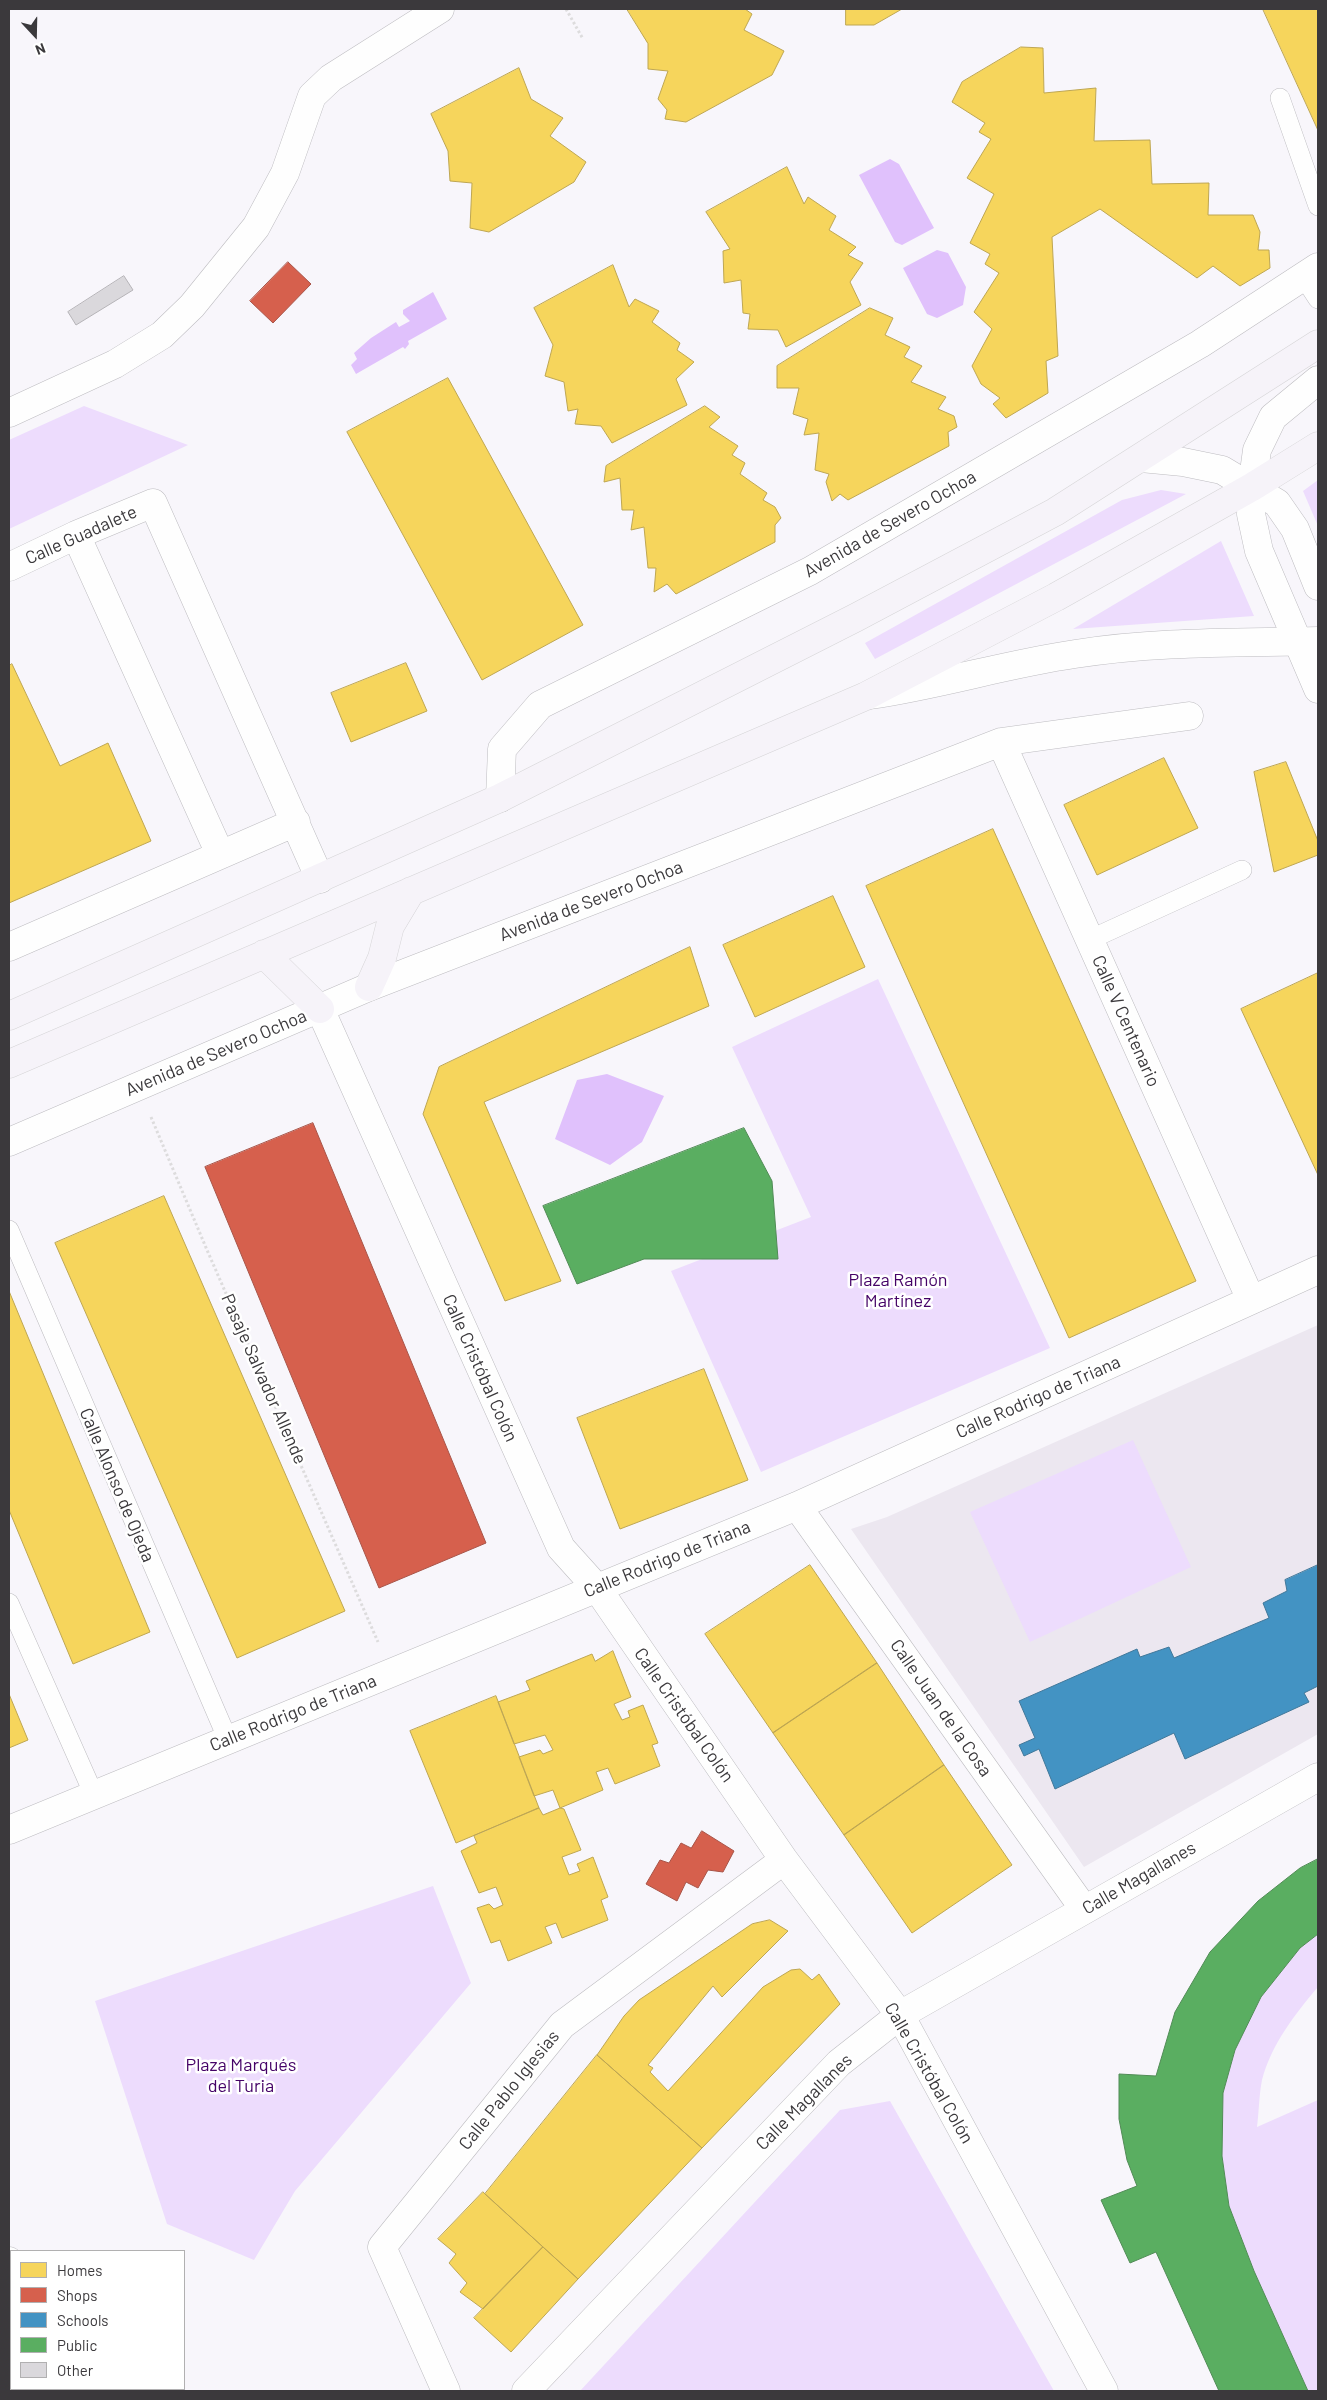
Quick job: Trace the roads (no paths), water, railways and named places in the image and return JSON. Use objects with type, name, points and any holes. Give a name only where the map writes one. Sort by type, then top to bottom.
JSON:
[{"type":"main road","points":[[9,1016],[500,798],[921,584],[1055,512],[1318,344]]},
{"type":"main road","points":[[9,1064],[866,696],[1056,597],[1252,487],[1318,446]]},
{"type":"main road","points":[[369,987],[382,958],[390,926],[411,891]]},
{"type":"main road","points":[[264,954],[320,1009]]},
{"type":"street","points":[[9,413],[115,364],[162,334],[192,306],[256,227],[285,173],[312,96],[331,78],[440,9]]},
{"type":"street","name":"Avenida de Severo Ochoa","points":[[500,798],[502,749],[540,705],[810,571],[1200,344],[1311,272]]},
{"type":"street","points":[[1318,380],[1273,417],[1257,450],[1252,487],[1251,514],[1258,551],[1308,642],[1318,690]]},
{"type":"street","points":[[1141,458],[1183,462],[1222,470],[1277,503],[1295,529],[1318,586]]},
{"type":"street","name":"Calle Guadalete","points":[[9,567],[76,535],[152,503],[296,822]]},
{"type":"street","points":[[76,535],[220,854]]},
{"type":"street","points":[[866,696],[919,688],[1022,663],[1076,654],[1197,643],[1308,642]]},
{"type":"street","name":"Avenida de Severo Ochoa","points":[[9,1142],[369,987],[1000,742],[1189,716]]},
{"type":"street","name":"Calle V Centenario","points":[[1000,742],[1251,1300]]},
{"type":"street","points":[[9,947],[296,822],[320,879]]},
{"type":"street","name":"Calle Cristóbal Colón","points":[[320,1009],[561,1548],[597,1588],[784,1860],[900,2015],[1104,2391]]},
{"type":"street","name":"Calle Rodrigo de Triana","points":[[9,1830],[797,1506],[1318,1270]]},
{"type":"street","name":"Calle Juan de la Cosa","points":[[797,1506],[1084,1909]]},
{"type":"street","name":"Calle Magallanes","points":[[526,2391],[839,2063],[900,2015],[1318,1777]]},
{"type":"street","name":"Calle Pablo Iglesias","points":[[446,2391],[382,2247],[562,2025],[784,1860]]},
{"type":"lane","points":[[1280,98],[1318,206]]},
{"type":"lane","points":[[1311,272],[1318,299]]},
{"type":"lane","points":[[1089,940],[1242,870]]},
{"type":"lane","name":"Calle Alonso de Ojeda","points":[[9,1230],[228,1740]]},
{"type":"lane","points":[[9,1603],[94,1795]]},
{"type":"park label","name":"Plaza Ramón Martínez","points":[[898,1290]]},
{"type":"park label","name":"Plaza Marqués del Turia","points":[[241,2075]]}]
